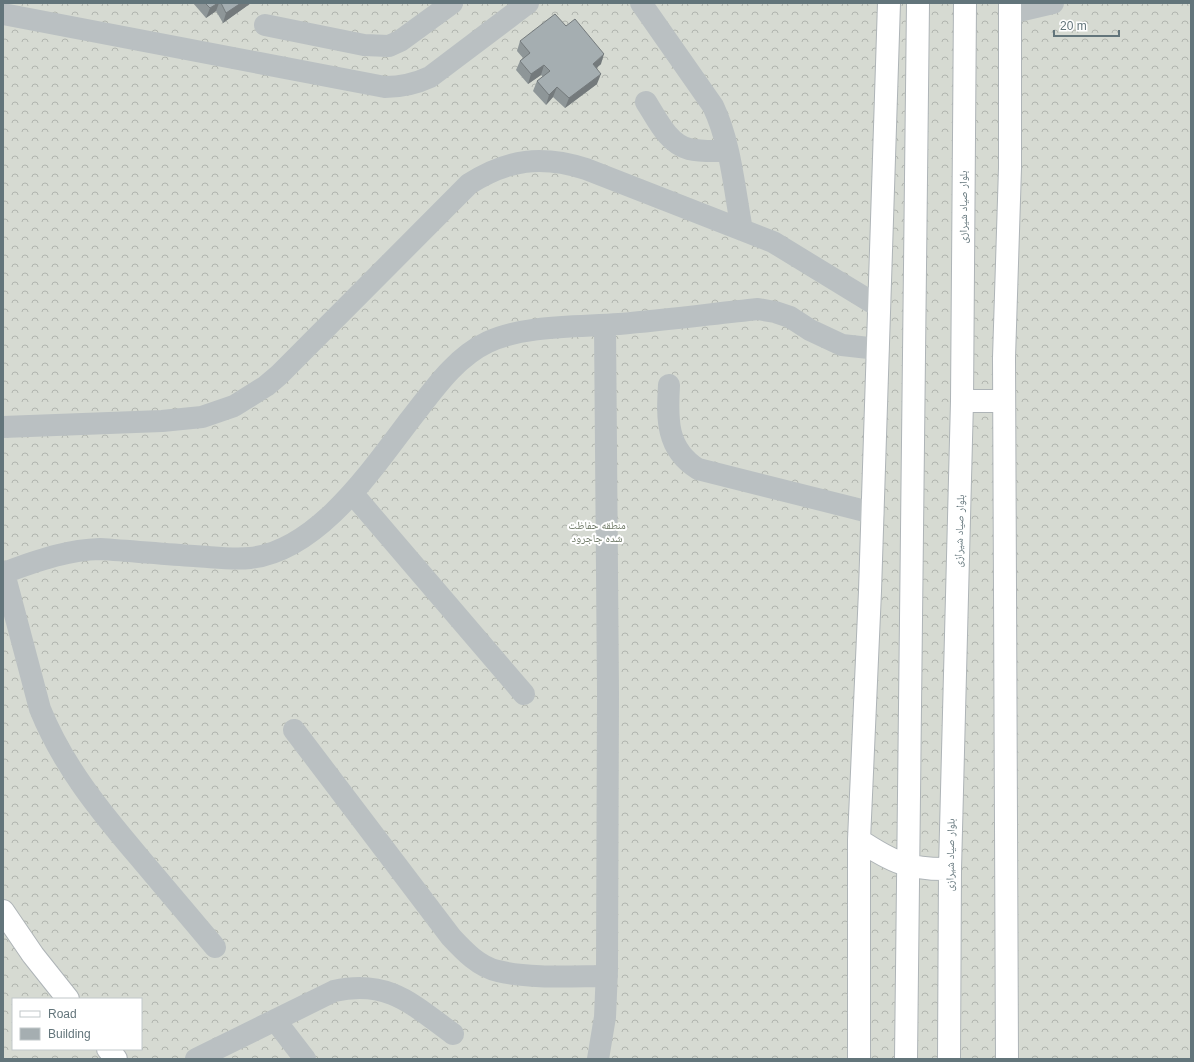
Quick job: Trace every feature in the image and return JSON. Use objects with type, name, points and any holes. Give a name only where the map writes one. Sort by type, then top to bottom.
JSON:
[{"type":"main road","points":[[906,1059],[918,3]]},
{"type":"main road","name":"بلوار صیاد شیرازی","points":[[949,1059],[950,870],[962,401],[965,3]]},
{"type":"main road","points":[[860,1059],[859,840],[873,513],[878,306],[889,4]]},
{"type":"main road","points":[[1007,1059],[1004,401],[1010,168],[1010,8]]},
{"type":"main road","points":[[962,401],[1004,401]]},
{"type":"main road","points":[[859,840],[882,855],[907,866],[928,870],[950,870]]},
{"type":"main road","points":[[3,911],[33,955],[67,998]]},
{"type":"main road","points":[[109,1050],[116,1059]]},
{"type":"street","points":[[265,24],[364,45],[389,46],[400,41],[452,3]]},
{"type":"street","points":[[3,14],[385,87],[399,87],[416,84],[430,77],[528,3]]},
{"type":"street","points":[[641,3],[713,106],[720,120],[742,230]]},
{"type":"street","points":[[1010,8],[1053,3]]},
{"type":"street","points":[[646,102],[673,141],[682,147],[691,150],[727,151]]},
{"type":"street","points":[[3,428],[183,420],[218,413],[234,406],[266,386],[279,375],[469,184],[484,174],[516,163],[548,161],[566,163],[773,242],[878,306]]},
{"type":"street","points":[[215,947],[103,815],[67,765],[40,709],[4,573],[49,557],[79,550],[100,549],[237,559],[268,555],[282,549],[306,536],[352,493],[446,376],[472,351],[503,336],[522,331],[758,309],[775,312],[790,317],[810,330],[842,345],[878,349]]},
{"type":"street","points":[[598,1059],[605,1017],[607,976],[608,693],[605,324]]},
{"type":"street","points":[[669,385],[667,409],[669,427],[675,447],[685,462],[698,469],[873,513]]},
{"type":"street","points":[[352,493],[524,694]]},
{"type":"street","points":[[294,730],[451,938],[464,952],[479,962],[498,971],[547,976],[607,976]]},
{"type":"street","points":[[196,1059],[334,991],[353,987],[375,988],[392,993],[409,1002],[453,1034]]},
{"type":"street","points":[[275,1020],[305,1059]]},
{"type":"green space","name":"منطقه حفاظت شده جاجرود","points":[[3,3],[1191,3],[1191,1059],[3,1059]]},
{"type":"building","points":[[205,3],[218,3],[210,8]]},
{"type":"building","points":[[221,3],[241,3],[226,13]]},
{"type":"building","points":[[555,14],[566,26],[575,19],[604,54],[593,64],[601,74],[569,98],[557,87],[549,95],[537,81],[550,71],[544,65],[531,74],[520,61],[530,53],[520,41]]}]
